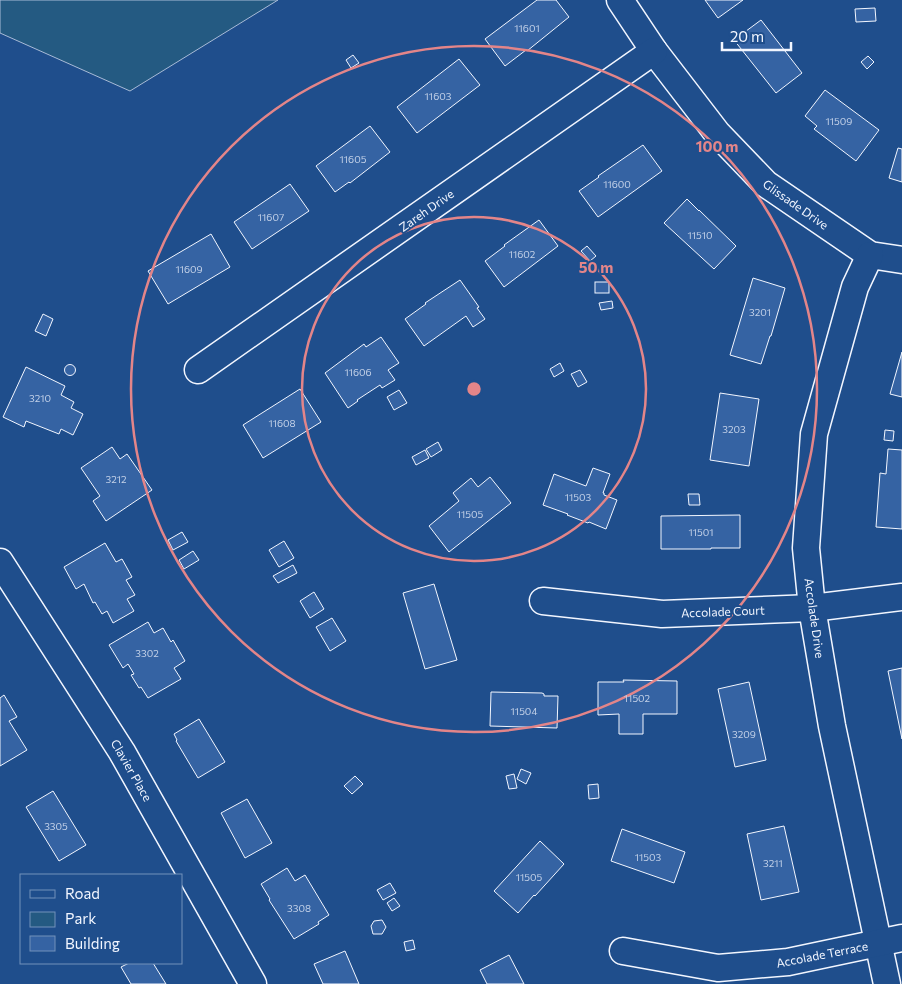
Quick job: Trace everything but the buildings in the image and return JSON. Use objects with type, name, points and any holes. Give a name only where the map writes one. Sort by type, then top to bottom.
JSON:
[{"type":"street","name":"Glissade Drive","points":[[620,0],[654,50],[717,133],[766,184],[870,255],[902,260]]},
{"type":"street","name":"Zareh Drive","points":[[198,370],[654,50]]},
{"type":"street","name":"Accolade Drive","points":[[870,255],[855,287],[814,434],[806,548],[812,608],[832,726],[890,940],[887,984]]},
{"type":"street","name":"Clavier Place","points":[[0,562],[122,752],[253,984]]},
{"type":"street","name":"Accolade Court","points":[[543,601],[662,614],[812,608],[902,598]]},
{"type":"street","name":"Accolade Terrace","points":[[623,951],[718,968],[788,962],[890,940]]},
{"type":"green space","points":[[0,0],[278,0],[130,91],[0,33]]}]
